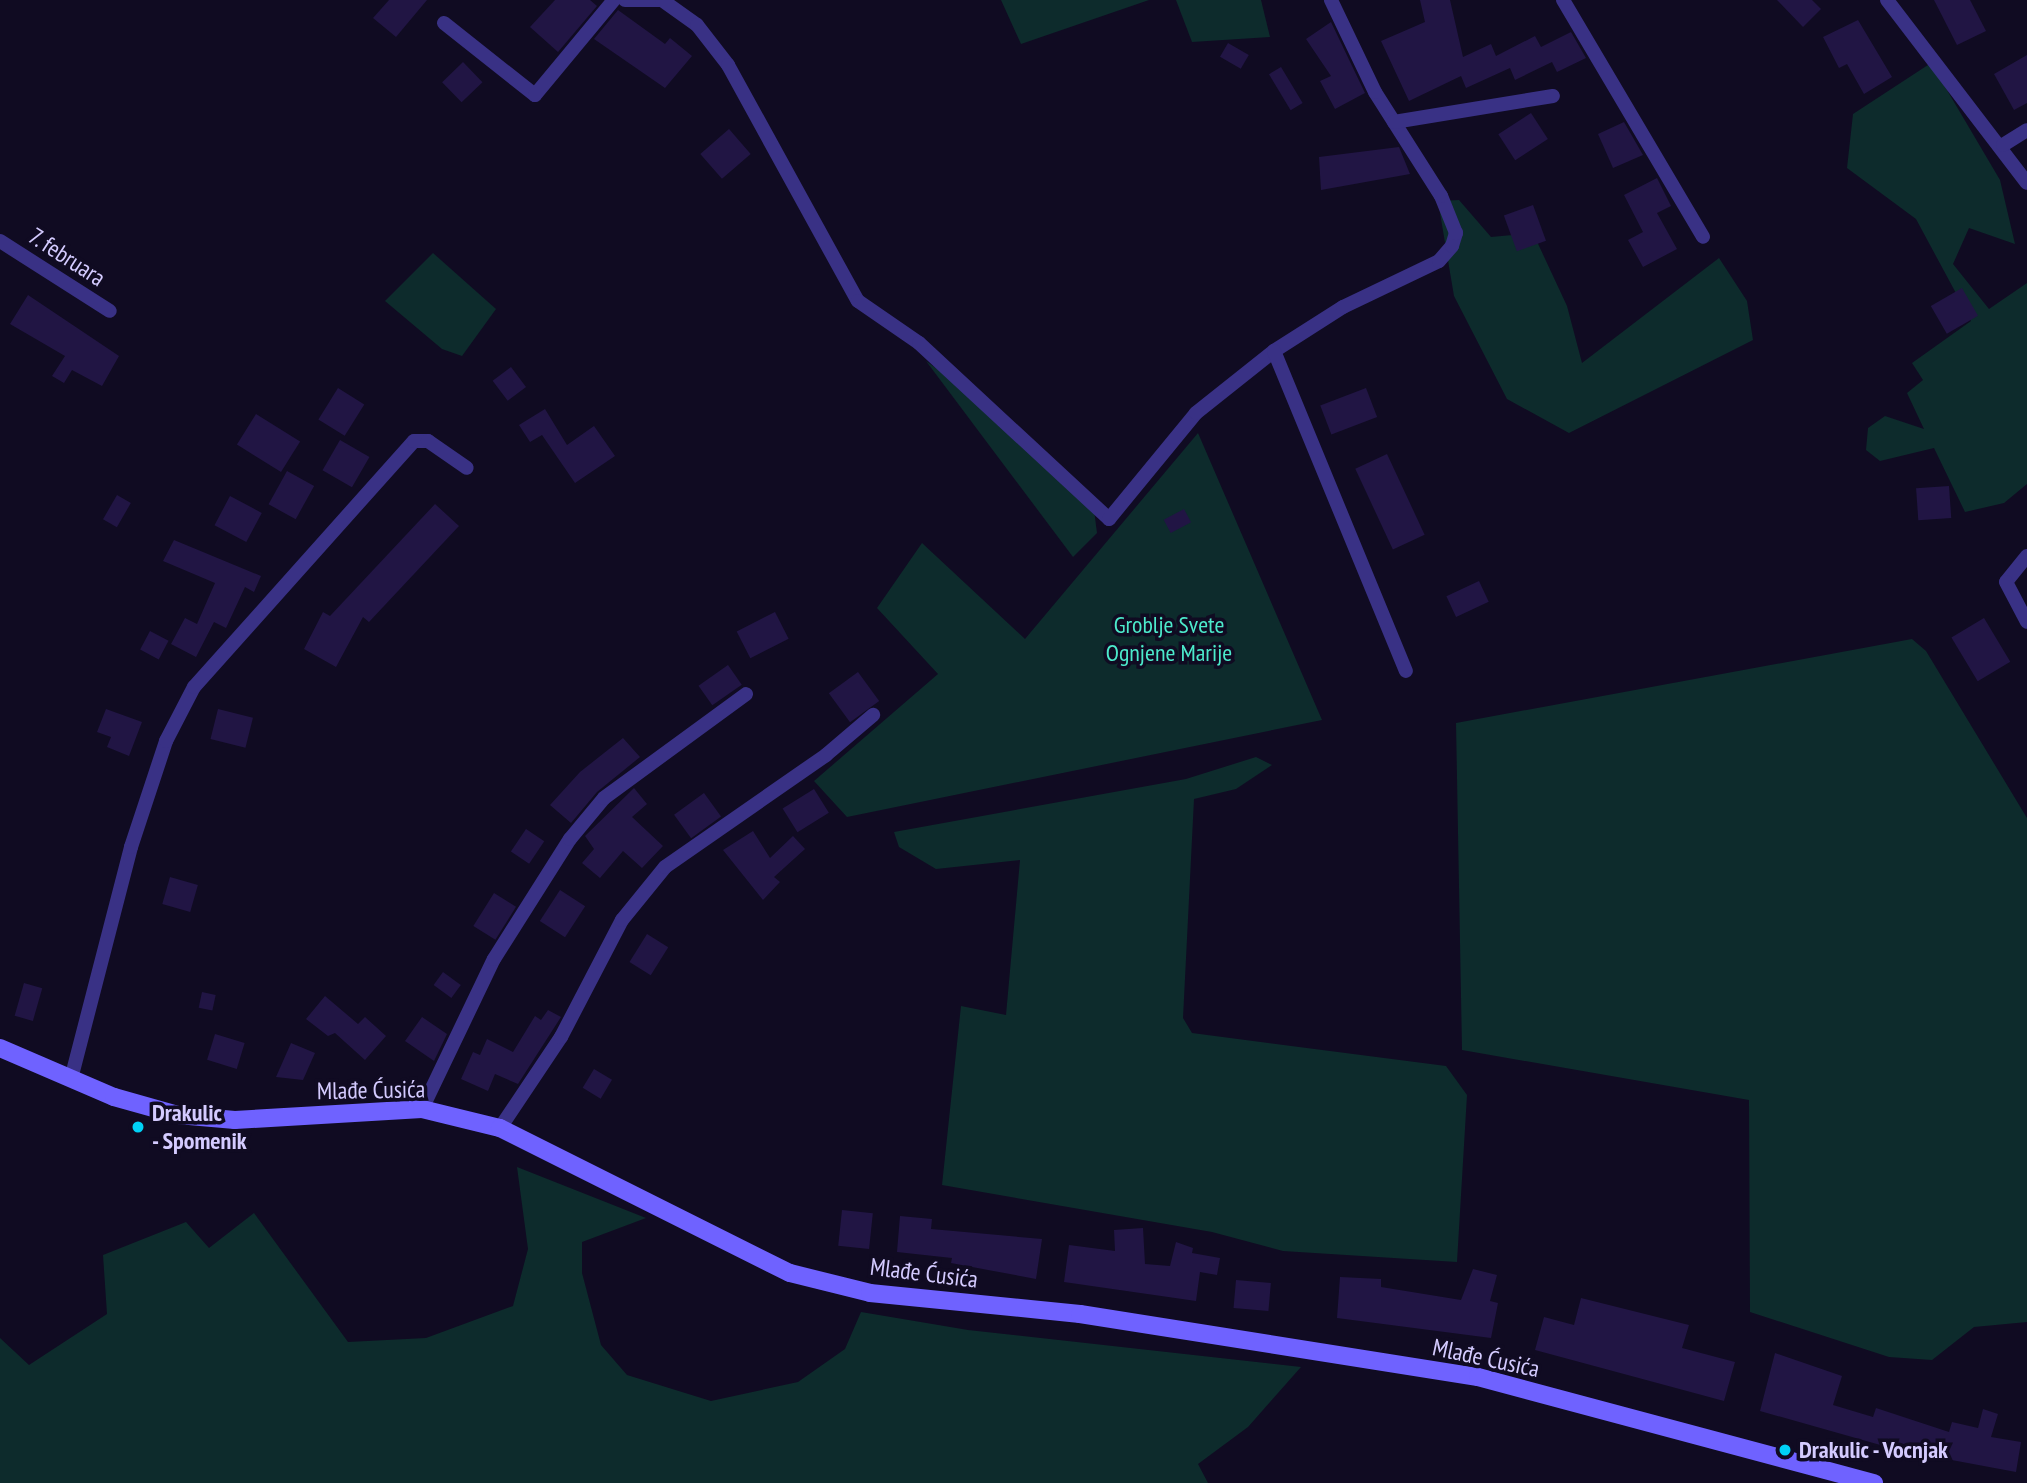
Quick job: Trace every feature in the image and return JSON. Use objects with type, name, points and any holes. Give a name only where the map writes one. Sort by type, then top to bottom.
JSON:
[{"type":"street","points":[[444,23],[535,94],[614,0]]},
{"type":"street","points":[[625,0],[662,0],[698,24],[734,76],[858,301],[919,343],[1109,519],[1196,412],[1274,351],[1343,307],[1439,261],[1452,246],[1456,233],[1441,196],[1394,122],[1331,0]]},
{"type":"street","points":[[1563,0],[1703,237]]},
{"type":"street","points":[[1887,0],[2003,145],[2027,183]]},
{"type":"street","points":[[1394,122],[1553,96]]},
{"type":"street","points":[[2003,145],[2027,130]]},
{"type":"street","name":"7. februara","points":[[0,241],[110,311]]},
{"type":"street","points":[[1274,351],[1406,671]]},
{"type":"street","points":[[71,1079],[131,847],[166,741],[194,687],[414,441],[428,441],[467,468]]},
{"type":"street","points":[[2027,555],[2006,582],[2027,622]]},
{"type":"street","points":[[422,1109],[494,959],[570,839],[604,798],[746,694]]},
{"type":"street","points":[[500,1128],[561,1037],[622,920],[665,867],[826,755],[873,715]]},
{"type":"street","name":"Mlađe Ćusića","points":[[0,1048],[71,1079],[178,1115],[235,1121],[422,1109],[500,1128],[790,1273],[870,1293],[1080,1314],[1478,1377],[1874,1483]]},
{"type":"green space","points":[[1001,0],[1149,0],[1021,44]]},
{"type":"green space","points":[[1176,0],[1261,0],[1270,37],[1192,42]]},
{"type":"green space","points":[[1931,63],[2000,180],[2015,244],[1969,228],[1953,264],[1989,309],[2027,283],[2027,484],[2004,503],[1965,512],[1934,448],[1880,461],[1866,450],[1868,428],[1885,416],[1924,429],[1907,393],[1923,380],[1912,363],[1971,321],[1916,219],[1847,168],[1853,114]]},
{"type":"green space","points":[[1459,200],[1491,237],[1533,233],[1567,306],[1582,363],[1719,258],[1747,301],[1753,340],[1569,433],[1507,399],[1454,296],[1438,201]]},
{"type":"green space","points":[[433,253],[496,309],[462,356],[442,349],[385,301]]},
{"type":"green space","points":[[926,361],[985,404],[1094,510],[1097,533],[1073,557]]},
{"type":"green space","name":"Groblje Svete Ognjene Marije","points":[[1198,433],[1322,720],[847,817],[814,781],[938,674],[877,608],[922,543],[1025,639]]},
{"type":"green space","points":[[1912,639],[1926,651],[2027,818],[2027,1322],[1974,1327],[1932,1360],[1889,1357],[1750,1312],[1749,1100],[1462,1050],[1456,723]]},
{"type":"green space","points":[[1256,757],[1272,765],[1236,789],[1194,799],[1183,1018],[1192,1033],[1446,1066],[1467,1095],[1457,1262],[1283,1251],[1212,1232],[942,1185],[961,1006],[1006,1015],[1020,860],[936,869],[899,847],[894,832],[1186,779]]},
{"type":"green space","points":[[517,1167],[646,1218],[582,1242],[582,1273],[601,1345],[627,1375],[711,1401],[798,1382],[845,1349],[861,1312],[968,1330],[1301,1367],[1248,1427],[1198,1464],[1208,1483],[0,1483],[0,1338],[29,1365],[107,1314],[103,1255],[186,1222],[209,1248],[254,1213],[348,1342],[426,1338],[513,1306],[528,1249]]},
{"type":"building","points":[[389,0],[427,0],[396,37],[373,18]]},
{"type":"building","points":[[555,0],[590,0],[597,6],[558,52],[530,27]]},
{"type":"building","points":[[1420,0],[1450,0],[1463,57],[1491,44],[1496,56],[1535,36],[1541,47],[1571,32],[1586,58],[1557,72],[1552,62],[1515,80],[1510,68],[1466,88],[1461,76],[1409,101],[1381,41],[1425,22]]},
{"type":"building","points":[[1777,0],[1812,0],[1821,9],[1803,27]]},
{"type":"building","points":[[1934,0],[1970,0],[1986,31],[1957,45]]},
{"type":"building","points":[[618,10],[665,44],[670,38],[692,56],[665,88],[594,39]]},
{"type":"building","points":[[1858,20],[1892,77],[1864,94],[1847,64],[1839,68],[1823,37]]},
{"type":"building","points":[[1331,22],[1365,93],[1335,109],[1320,81],[1331,76],[1306,39]]},
{"type":"building","points":[[1228,43],[1249,55],[1241,69],[1220,57]]},
{"type":"building","points":[[2027,55],[2027,103],[2014,110],[1994,74]]},
{"type":"building","points":[[463,62],[482,82],[462,102],[442,82]]},
{"type":"building","points":[[1281,67],[1303,103],[1291,110],[1269,74]]},
{"type":"building","points":[[1531,113],[1548,139],[1515,160],[1498,134]]},
{"type":"building","points":[[1624,122],[1643,155],[1613,168],[1598,134]]},
{"type":"building","points":[[729,129],[751,154],[722,179],[700,154]]},
{"type":"building","points":[[1399,147],[1410,174],[1321,190],[1319,157]]},
{"type":"building","points":[[1657,178],[1671,206],[1657,213],[1677,249],[1643,267],[1628,240],[1643,232],[1624,195]]},
{"type":"building","points":[[1533,205],[1546,241],[1517,251],[1504,216]]},
{"type":"building","points":[[1962,288],[1978,316],[1947,334],[1931,306]]},
{"type":"building","points":[[28,295],[119,356],[102,386],[72,370],[64,383],[52,376],[65,356],[10,324]]},
{"type":"building","points":[[511,367],[526,387],[508,401],[493,381]]},
{"type":"building","points":[[338,388],[364,404],[345,436],[318,419]]},
{"type":"building","points":[[1366,388],[1377,417],[1331,435],[1320,406]]},
{"type":"building","points":[[545,409],[567,445],[594,426],[615,456],[575,483],[542,435],[530,442],[519,425]]},
{"type":"building","points":[[256,414],[300,442],[281,472],[237,445]]},
{"type":"building","points":[[340,440],[369,457],[352,487],[322,470]]},
{"type":"building","points":[[1387,454],[1425,535],[1393,549],[1355,469]]},
{"type":"building","points":[[287,471],[314,486],[296,519],[269,504]]},
{"type":"building","points":[[1949,486],[1951,518],[1918,520],[1916,488]]},
{"type":"building","points":[[117,495],[131,503],[117,527],[103,519]]},
{"type":"building","points":[[230,496],[262,513],[246,542],[215,525]]},
{"type":"building","points":[[435,504],[459,526],[369,622],[363,617],[336,667],[304,649],[323,612],[330,616]]},
{"type":"building","points":[[1184,509],[1191,522],[1171,533],[1164,520]]},
{"type":"building","points":[[174,540],[261,576],[254,592],[245,587],[226,628],[214,622],[196,657],[171,644],[185,618],[197,624],[215,583],[163,561]]},
{"type":"building","points":[[1479,581],[1489,602],[1456,617],[1446,596]]},
{"type":"building","points":[[775,612],[789,639],[750,658],[737,632]]},
{"type":"building","points":[[1984,618],[2010,662],[1978,681],[1951,638]]},
{"type":"building","points":[[150,631],[169,641],[159,659],[140,650]]},
{"type":"building","points":[[728,665],[742,685],[712,705],[699,686]]},
{"type":"building","points":[[858,672],[879,701],[850,722],[829,693]]},
{"type":"building","points":[[106,709],[142,722],[129,756],[107,747],[111,737],[97,732]]},
{"type":"building","points":[[218,709],[253,718],[245,748],[211,739]]},
{"type":"building","points":[[623,738],[640,757],[597,792],[571,823],[550,805],[580,772]]},
{"type":"building","points":[[634,788],[647,804],[632,817],[663,846],[642,868],[623,851],[600,878],[582,863],[594,849],[585,836]]},
{"type":"building","points":[[814,789],[829,813],[797,832],[783,809]]},
{"type":"building","points":[[704,793],[721,816],[691,838],[674,815]]},
{"type":"building","points":[[526,829],[544,841],[529,864],[511,851]]},
{"type":"building","points":[[753,831],[770,858],[793,836],[805,849],[774,877],[780,882],[763,900],[723,850]]},
{"type":"building","points":[[170,877],[198,885],[190,912],[162,904]]},
{"type":"building","points":[[560,890],[585,906],[565,937],[540,921]]},
{"type":"building","points":[[494,893],[516,907],[495,940],[473,926]]},
{"type":"building","points":[[647,934],[668,947],[651,975],[630,962]]},
{"type":"building","points":[[443,972],[461,985],[451,998],[434,985]]},
{"type":"building","points":[[24,983],[42,988],[33,1021],[15,1016]]},
{"type":"building","points":[[202,992],[216,995],[212,1011],[199,1008]]},
{"type":"building","points":[[325,996],[358,1024],[365,1017],[386,1036],[365,1060],[335,1033],[328,1036],[306,1019]]},
{"type":"building","points":[[548,1010],[561,1017],[518,1084],[495,1074],[488,1091],[461,1079],[473,1052],[480,1055],[487,1039],[513,1052],[535,1016],[541,1020]]},
{"type":"building","points":[[422,1017],[447,1034],[434,1061],[405,1041]]},
{"type":"building","points":[[215,1034],[245,1043],[237,1069],[207,1060]]},
{"type":"building","points":[[291,1043],[315,1053],[303,1080],[276,1077]]},
{"type":"building","points":[[594,1069],[612,1080],[601,1099],[583,1088]]},
{"type":"building","points":[[842,1210],[873,1213],[869,1249],[838,1246]]},
{"type":"building","points":[[900,1216],[932,1219],[931,1229],[1042,1239],[1036,1279],[951,1263],[952,1258],[897,1252]]},
{"type":"building","points":[[1143,1228],[1145,1264],[1170,1266],[1176,1242],[1193,1248],[1192,1253],[1220,1258],[1217,1275],[1200,1272],[1196,1301],[1064,1282],[1069,1245],[1115,1251],[1114,1230]]},
{"type":"building","points":[[1473,1269],[1497,1275],[1490,1301],[1498,1303],[1491,1338],[1337,1318],[1340,1277],[1381,1279],[1381,1287],[1461,1300]]},
{"type":"building","points":[[1236,1280],[1271,1283],[1268,1311],[1234,1308]]},
{"type":"building","points":[[1581,1298],[1689,1325],[1682,1348],[1735,1362],[1724,1401],[1535,1350],[1544,1317],[1574,1325]]},
{"type":"building","points":[[1775,1353],[1842,1376],[1833,1405],[1873,1417],[1876,1408],[1949,1432],[1952,1422],[1978,1428],[1983,1409],[1998,1414],[1991,1437],[2021,1442],[2016,1472],[1898,1450],[1760,1411]]},
{"type":"place","name":"Drakulic - Spomenik","points":[[138,1127]]},
{"type":"place","name":"Drakulic - Vocnjak","points":[[1785,1450]]}]
